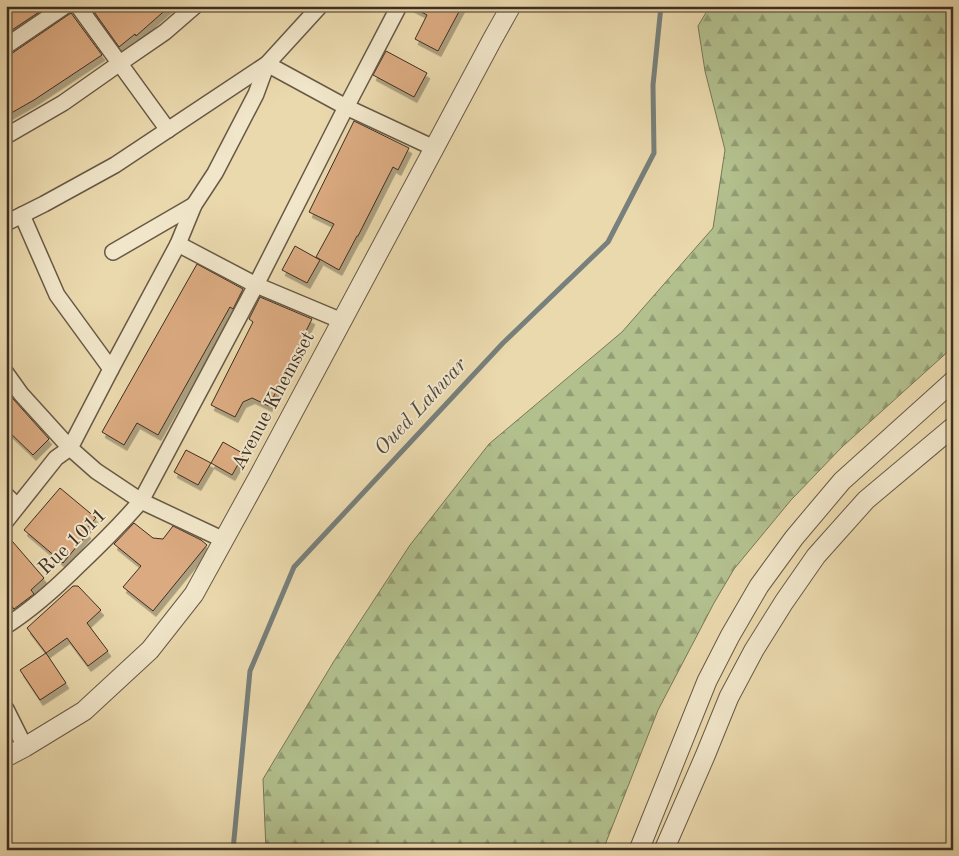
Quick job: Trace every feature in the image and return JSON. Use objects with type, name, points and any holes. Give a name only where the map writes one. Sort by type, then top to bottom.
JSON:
[{"type":"street","points":[[6,46],[65,6]]},
{"type":"street","points":[[78,6],[168,130]]},
{"type":"street","points":[[6,136],[63,104],[165,32],[195,6]]},
{"type":"street","points":[[6,222],[22,216],[115,165],[267,64],[320,6]]},
{"type":"street","name":"Rue 1011","points":[[6,626],[23,615],[62,582],[119,526],[141,501],[256,285],[399,6]]},
{"type":"street","name":"Avenue Khemsset","points":[[6,757],[84,711],[150,650],[194,594],[511,6]]},
{"type":"street","points":[[267,64],[346,107],[434,148]]},
{"type":"street","points":[[6,521],[56,458],[70,448],[110,369],[178,244],[194,205],[215,173],[256,94],[267,64]]},
{"type":"street","points":[[112,252],[194,205]]},
{"type":"street","points":[[22,216],[57,295],[110,369]]},
{"type":"street","points":[[178,244],[256,285],[342,321]]},
{"type":"street","points":[[6,373],[21,394],[70,448],[96,471],[141,501],[224,540]]},
{"type":"street","points":[[639,850],[707,681],[759,586],[794,538],[842,481],[953,381]]},
{"type":"street","points":[[664,850],[729,697],[754,650],[784,602],[816,556],[866,500],[953,427]]},
{"type":"street","points":[[6,495],[17,506]]},
{"type":"street","points":[[6,709],[25,747]]},
{"type":"green space","points":[[710,6],[953,6],[953,347],[842,447],[791,500],[734,569],[658,710],[603,850],[266,850],[263,779],[334,661],[410,545],[489,444],[622,332],[713,228],[725,150],[705,71],[698,26]]},
{"type":"building","points":[[6,6],[48,6],[6,34]]},
{"type":"building","points":[[90,6],[170,6],[136,36],[135,34],[119,47]]},
{"type":"building","points":[[410,6],[462,6],[438,51],[415,39],[427,15]]},
{"type":"building","points":[[71,13],[102,55],[34,100],[6,116],[6,55],[11,54]]},
{"type":"building","points":[[386,51],[427,73],[414,97],[373,75]]},
{"type":"building","points":[[354,121],[409,148],[398,170],[393,167],[339,270],[316,257],[334,224],[309,212]]},
{"type":"building","points":[[295,246],[320,260],[307,283],[282,270]]},
{"type":"building","points":[[197,264],[243,289],[233,309],[230,307],[158,435],[137,423],[124,445],[102,432]]},
{"type":"building","points":[[260,297],[312,319],[269,406],[252,398],[243,402],[235,417],[211,405],[253,322],[249,319]]},
{"type":"building","points":[[6,389],[49,439],[33,455],[6,429]]},
{"type":"building","points":[[223,442],[244,454],[232,475],[211,463]]},
{"type":"building","points":[[186,450],[211,463],[198,485],[174,472]]},
{"type":"building","points":[[60,488],[96,518],[85,530],[88,533],[63,563],[24,530]]},
{"type":"building","points":[[134,523],[153,538],[163,539],[173,526],[207,545],[153,611],[123,587],[141,566],[114,544]]},
{"type":"building","points":[[6,534],[44,578],[31,590],[34,594],[14,609],[6,599]]},
{"type":"building","points":[[73,586],[78,586],[101,610],[87,623],[108,651],[88,666],[67,638],[46,653],[27,628]]},
{"type":"building","points":[[46,653],[66,683],[40,700],[20,670]]},
{"type":"waterway","name":"Oued Lahwar","points":[[233,850],[250,671],[294,567],[503,343],[608,242],[654,153],[653,85],[661,6]]}]
